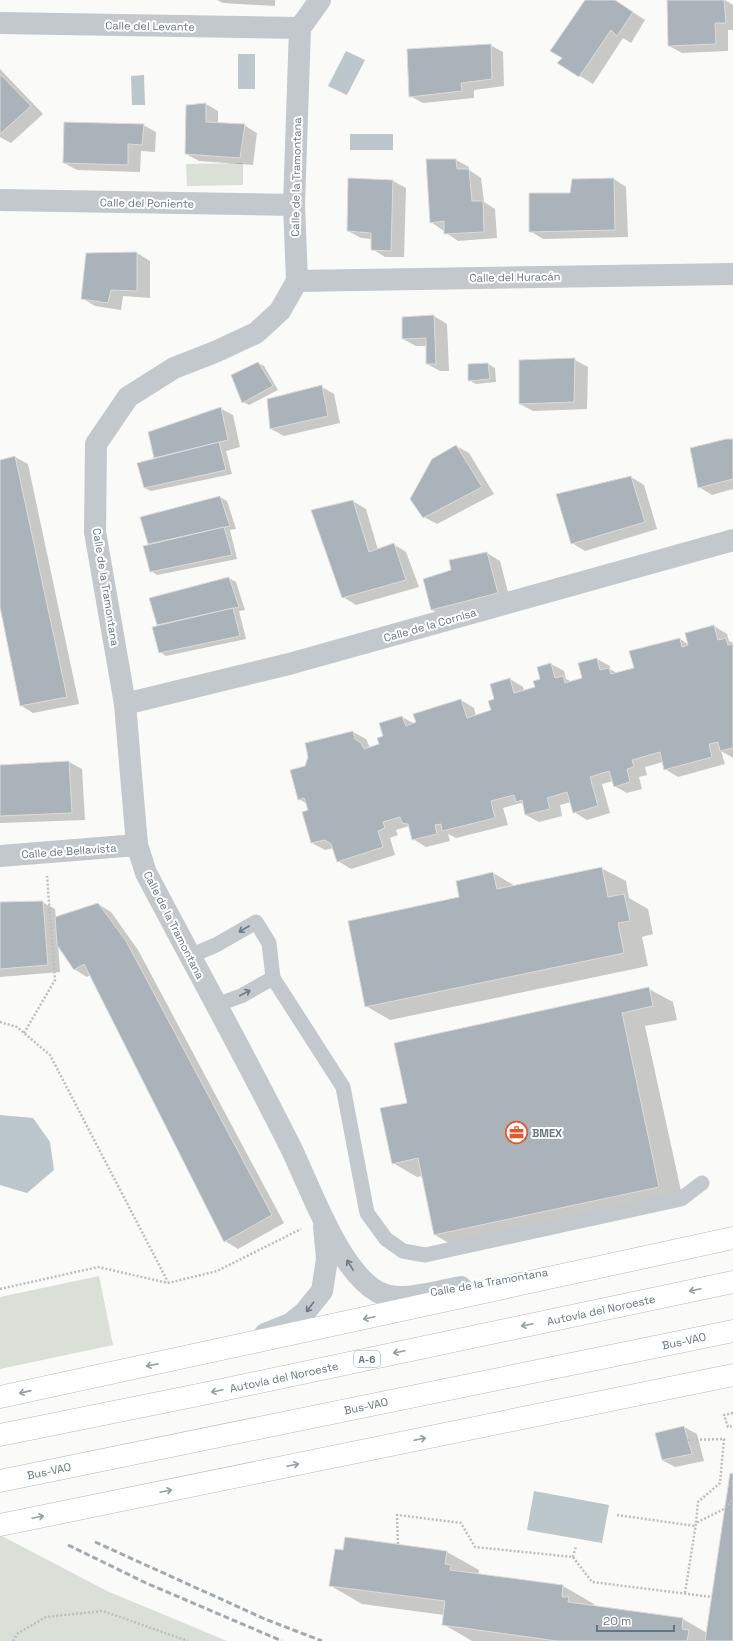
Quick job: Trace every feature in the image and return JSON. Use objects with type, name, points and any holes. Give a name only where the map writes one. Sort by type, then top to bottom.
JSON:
[{"type":"highway","points":[[0,1397],[733,1238]]},
{"type":"highway","name":"Autovía del Noroeste","points":[[0,1435],[214,1392],[733,1282]]},
{"type":"highway","name":"Bus-VAO","points":[[0,1481],[733,1331]]},
{"type":"highway","points":[[0,1525],[733,1375]]},
{"type":"street","points":[[300,28],[320,0]]},
{"type":"street","name":"Calle del Levante","points":[[0,24],[300,28]]},
{"type":"street","name":"Calle de la Tramontana","points":[[300,28],[294,205],[297,281],[280,311],[256,333],[215,352],[174,368],[128,397],[96,444],[95,532],[125,704],[137,845],[146,873],[291,1147],[322,1216],[354,1270],[362,1280],[379,1293],[400,1298],[694,1246]]},
{"type":"street","name":"Calle del Poniente","points":[[0,200],[294,205]]},
{"type":"street","name":"Calle del Huracán","points":[[297,281],[733,274]]},
{"type":"street","name":"Calle de la Cornisa","points":[[125,704],[289,664],[733,540]]},
{"type":"street","name":"Calle de Bellavista","points":[[0,856],[137,845]]},
{"type":"street","name":"Calle de la Tramontana","points":[[190,1357],[270,1333],[290,1324],[305,1312],[322,1291],[325,1275],[327,1259],[322,1216]]},
{"type":"lane","points":[[190,956],[216,945],[256,922],[269,943],[273,978],[343,1087],[368,1213],[386,1239],[403,1251],[425,1255],[681,1199],[702,1183]]},
{"type":"lane","points":[[216,1005],[241,996],[273,978]]},
{"type":"path","points":[[24,1033],[55,980],[45,852]]},
{"type":"path","points":[[0,1022],[17,1027],[50,1055],[168,1283]]},
{"type":"path","points":[[0,1289],[98,1267],[168,1283],[217,1271],[299,1230],[322,1216]]},
{"type":"path","points":[[733,1413],[724,1415],[728,1427],[733,1426]]},
{"type":"path","points":[[685,1593],[698,1502],[720,1483],[724,1439],[688,1440]]},
{"type":"path","points":[[617,1515],[695,1524],[724,1508],[733,1500]]},
{"type":"path","points":[[398,1544],[397,1515],[461,1523],[475,1547],[573,1557],[592,1582],[712,1597]]},
{"type":"path","points":[[573,1557],[576,1546]]},
{"type":"path","points":[[13,1641],[18,1633],[46,1617],[103,1611],[188,1641]]},
{"type":"shaded area","points":[[346,51],[365,60],[347,95],[328,86]]},
{"type":"shaded area","points":[[238,54],[255,54],[255,89],[238,89]]},
{"type":"shaded area","points":[[144,75],[145,105],[132,105],[131,76]]},
{"type":"shaded area","points":[[350,134],[393,134],[393,150],[350,150]]},
{"type":"shaded area","points":[[243,163],[243,185],[187,186],[186,164]]},
{"type":"shaded area","points":[[0,1115],[33,1118],[50,1142],[54,1170],[27,1193],[0,1185]]},
{"type":"shaded area","points":[[99,1276],[113,1345],[0,1369],[0,1297]]},
{"type":"shaded area","points":[[534,1491],[609,1505],[602,1543],[527,1530]]},
{"type":"shaded area","points":[[0,1535],[107,1591],[227,1641],[0,1641]]},
{"type":"building","points":[[585,0],[615,0],[633,12],[617,36],[611,30],[579,77],[557,63],[562,58],[550,51]]},
{"type":"building","points":[[667,0],[724,0],[726,23],[715,23],[716,44],[668,46]]},
{"type":"building","points":[[491,44],[492,79],[461,83],[462,91],[409,97],[407,49]]},
{"type":"building","points":[[0,74],[31,106],[0,134]]},
{"type":"building","points":[[206,103],[206,122],[245,124],[240,158],[185,154],[186,105]]},
{"type":"building","points":[[64,122],[144,124],[142,145],[128,144],[128,165],[63,163]]},
{"type":"building","points":[[426,159],[456,159],[457,169],[469,169],[472,201],[483,201],[484,232],[444,234],[444,221],[430,223]]},
{"type":"building","points":[[348,178],[393,180],[391,251],[371,250],[371,233],[347,231]]},
{"type":"building","points":[[614,178],[615,230],[529,232],[529,193],[570,193],[572,179]]},
{"type":"building","points":[[137,252],[137,291],[111,290],[108,303],[81,299],[86,253]]},
{"type":"building","points":[[434,315],[436,364],[426,364],[426,338],[402,339],[402,317]]},
{"type":"building","points":[[575,358],[574,402],[519,404],[519,360]]},
{"type":"building","points":[[258,362],[273,386],[242,403],[231,375]]},
{"type":"building","points":[[488,363],[490,379],[468,381],[468,364]]},
{"type":"building","points":[[322,385],[328,416],[270,429],[267,399]]},
{"type":"building","points":[[221,407],[228,440],[154,458],[148,432]]},
{"type":"building","points":[[726,439],[733,439],[733,479],[698,488],[690,448]]},
{"type":"building","points":[[219,442],[226,470],[144,488],[137,463]]},
{"type":"building","points":[[456,445],[482,487],[423,518],[410,499],[432,459]]},
{"type":"building","points":[[15,456],[67,697],[20,706],[0,607],[0,460]]},
{"type":"building","points":[[631,476],[645,522],[571,544],[556,494]]},
{"type":"building","points":[[220,496],[230,526],[148,544],[140,517]]},
{"type":"building","points":[[353,500],[369,552],[394,543],[406,580],[342,598],[311,510]]},
{"type":"building","points":[[224,527],[232,555],[150,572],[143,546]]},
{"type":"building","points":[[487,552],[498,593],[431,610],[423,579],[451,570],[449,560]]},
{"type":"building","points":[[229,577],[239,607],[157,625],[149,598]]},
{"type":"building","points":[[233,608],[240,636],[159,653],[152,627]]},
{"type":"building","points":[[714,625],[718,640],[726,638],[728,645],[733,644],[733,748],[720,751],[718,742],[709,744],[712,757],[664,770],[660,752],[632,760],[634,767],[627,769],[630,782],[614,787],[609,771],[590,777],[598,806],[573,813],[567,792],[547,798],[550,809],[525,815],[522,800],[516,802],[514,795],[491,801],[495,818],[442,831],[441,824],[435,825],[437,834],[412,840],[408,824],[402,823],[400,817],[383,822],[385,828],[378,831],[383,847],[337,862],[331,844],[325,840],[311,843],[302,812],[308,810],[304,798],[298,800],[290,770],[305,766],[308,757],[305,743],[353,731],[355,739],[361,743],[364,749],[379,744],[377,738],[383,736],[379,723],[402,716],[406,726],[416,722],[413,714],[461,699],[467,718],[491,710],[488,701],[494,699],[490,684],[510,678],[514,693],[535,687],[533,681],[540,679],[537,667],[551,663],[555,678],[563,676],[565,683],[582,678],[578,663],[597,658],[600,670],[609,668],[611,674],[634,668],[629,651],[680,638],[682,647],[688,645],[685,633]]},
{"type":"building","points":[[69,761],[72,813],[0,816],[0,765]]},
{"type":"building","points":[[602,867],[608,897],[624,894],[630,921],[618,923],[624,953],[365,1007],[348,921],[459,897],[456,881],[493,872],[497,889]]},
{"type":"building","points":[[43,901],[48,965],[0,969],[0,902]]},
{"type":"building","points":[[98,903],[126,941],[272,1215],[224,1242],[84,964],[74,970],[57,945],[55,917]]},
{"type":"building","name":"BMEX","points":[[649,987],[653,1006],[622,1013],[659,1187],[434,1235],[418,1158],[392,1164],[380,1108],[407,1103],[394,1043]]},
{"type":"building","points":[[684,1426],[692,1454],[662,1460],[655,1433]]},
{"type":"building","points":[[730,1473],[733,1474],[733,1641],[705,1641]]},
{"type":"building","points":[[345,1537],[447,1551],[445,1564],[451,1565],[450,1570],[563,1585],[562,1597],[569,1597],[568,1602],[683,1618],[682,1629],[689,1630],[687,1641],[557,1641],[442,1625],[445,1601],[329,1586],[335,1549],[343,1550]]},
{"type":"railway","points":[[95,1542],[265,1619],[322,1641]]},
{"type":"railway","points":[[68,1545],[146,1583],[282,1641]]},
{"type":"place","name":"BMEX","points":[[517,1133]]}]
